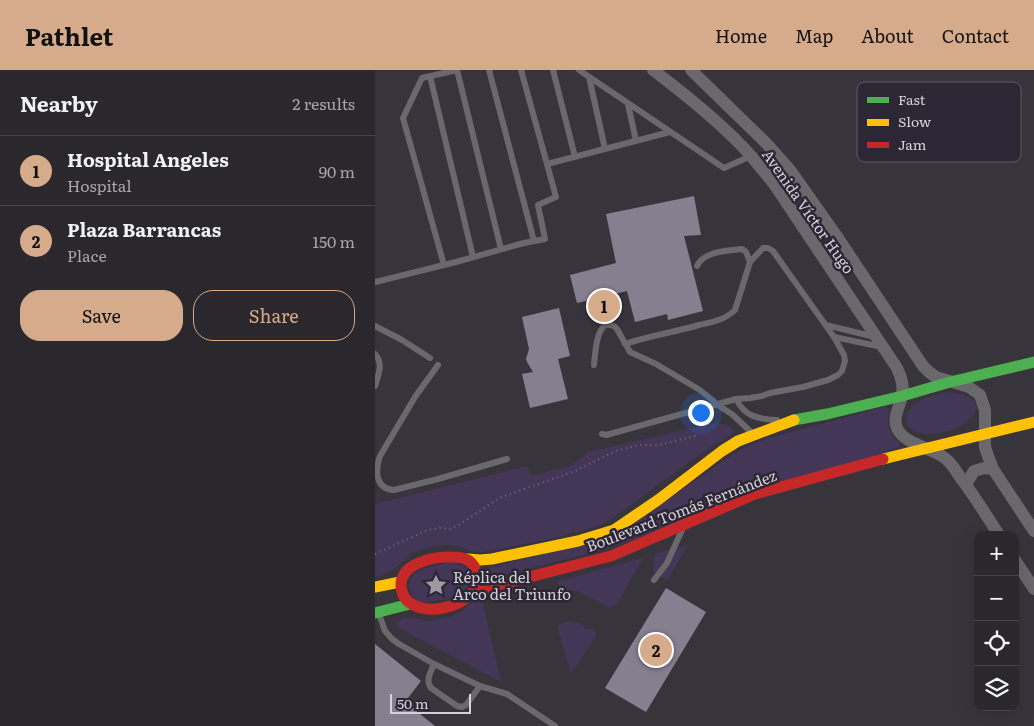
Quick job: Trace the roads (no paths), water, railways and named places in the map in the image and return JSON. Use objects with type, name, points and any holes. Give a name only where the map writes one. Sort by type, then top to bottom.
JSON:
[{"type":"main road","name":"Boulevard Tomás Fernández","points":[[468,559],[492,559],[578,541],[614,530],[738,441],[789,421],[902,396],[950,382],[1034,362]]},
{"type":"main road","name":"Boulevard Tomás Fernández","points":[[475,591],[611,556],[767,490],[925,448],[1034,422]]},
{"type":"main road","points":[[433,558],[468,559],[474,565],[477,572],[477,583],[475,591],[466,599],[456,605],[431,610],[410,604],[405,599],[401,591],[400,582],[404,574],[412,567],[433,558]]},
{"type":"main road","points":[[375,587],[400,582]]},
{"type":"main road","points":[[377,613],[410,604]]},
{"type":"street","name":"Avenida Víctor Hugo","points":[[691,70],[766,143],[790,170],[923,366],[936,377],[950,382]]},
{"type":"street","name":"Avenida Víctor Hugo","points":[[660,72],[751,156],[774,184],[897,368],[903,385],[902,396]]},
{"type":"street","points":[[774,184],[790,170]]},
{"type":"street","points":[[950,382],[969,387],[980,395],[985,410],[985,447],[993,469],[1034,531]]},
{"type":"street","points":[[902,396],[896,418],[897,427],[901,434],[943,457],[950,463],[996,531]]},
{"type":"street","points":[[966,484],[974,471],[984,468],[993,469]]},
{"type":"street","points":[[1019,566],[1034,589]]},
{"type":"lane","points":[[444,265],[403,118],[422,78],[457,70],[501,249]]},
{"type":"lane","points":[[489,70],[534,241]]},
{"type":"lane","points":[[375,282],[545,239],[538,205],[556,197],[521,70]]},
{"type":"lane","points":[[553,70],[575,157]]},
{"type":"lane","points":[[579,70],[724,168],[751,156]]},
{"type":"lane","points":[[430,76],[473,257]]},
{"type":"lane","points":[[589,77],[605,149]]},
{"type":"lane","points":[[629,104],[636,140]]},
{"type":"lane","points":[[547,164],[670,132]]},
{"type":"lane","points":[[602,434],[736,400],[762,396],[828,380],[842,371],[845,360],[844,355],[826,325],[773,251],[768,248],[763,248],[750,262],[735,310],[730,314],[724,318],[625,344]]},
{"type":"lane","points":[[697,266],[699,262],[709,255],[742,249],[746,252],[750,262]]},
{"type":"lane","points":[[594,365],[600,333],[603,327],[606,325],[614,326],[630,352],[656,364],[700,390],[733,415],[753,435]]},
{"type":"lane","points":[[826,325],[880,342]]},
{"type":"lane","points":[[375,326],[430,358]]},
{"type":"lane","points":[[834,337],[880,342]]},
{"type":"lane","points":[[375,354],[380,363],[375,386]]},
{"type":"lane","points":[[438,365],[415,398],[380,456],[376,472],[381,485],[394,490],[507,459]]},
{"type":"lane","points":[[736,400],[741,408],[751,416],[765,420],[789,421]]},
{"type":"lane","points":[[654,580],[667,563],[684,524]]},
{"type":"lane","points":[[377,613],[385,631],[392,639],[434,664],[480,686],[507,694],[555,726]]},
{"type":"lane","points":[[434,664],[428,684],[457,706],[462,707],[466,705],[480,686]]},
{"type":"place","name":"Hospital Angeles","points":[[604,306]]},
{"type":"place","name":"Réplica del Arco del Triunfo","points":[[436,585]]},
{"type":"place","name":"Plaza Barrancas","points":[[656,650]]}]
